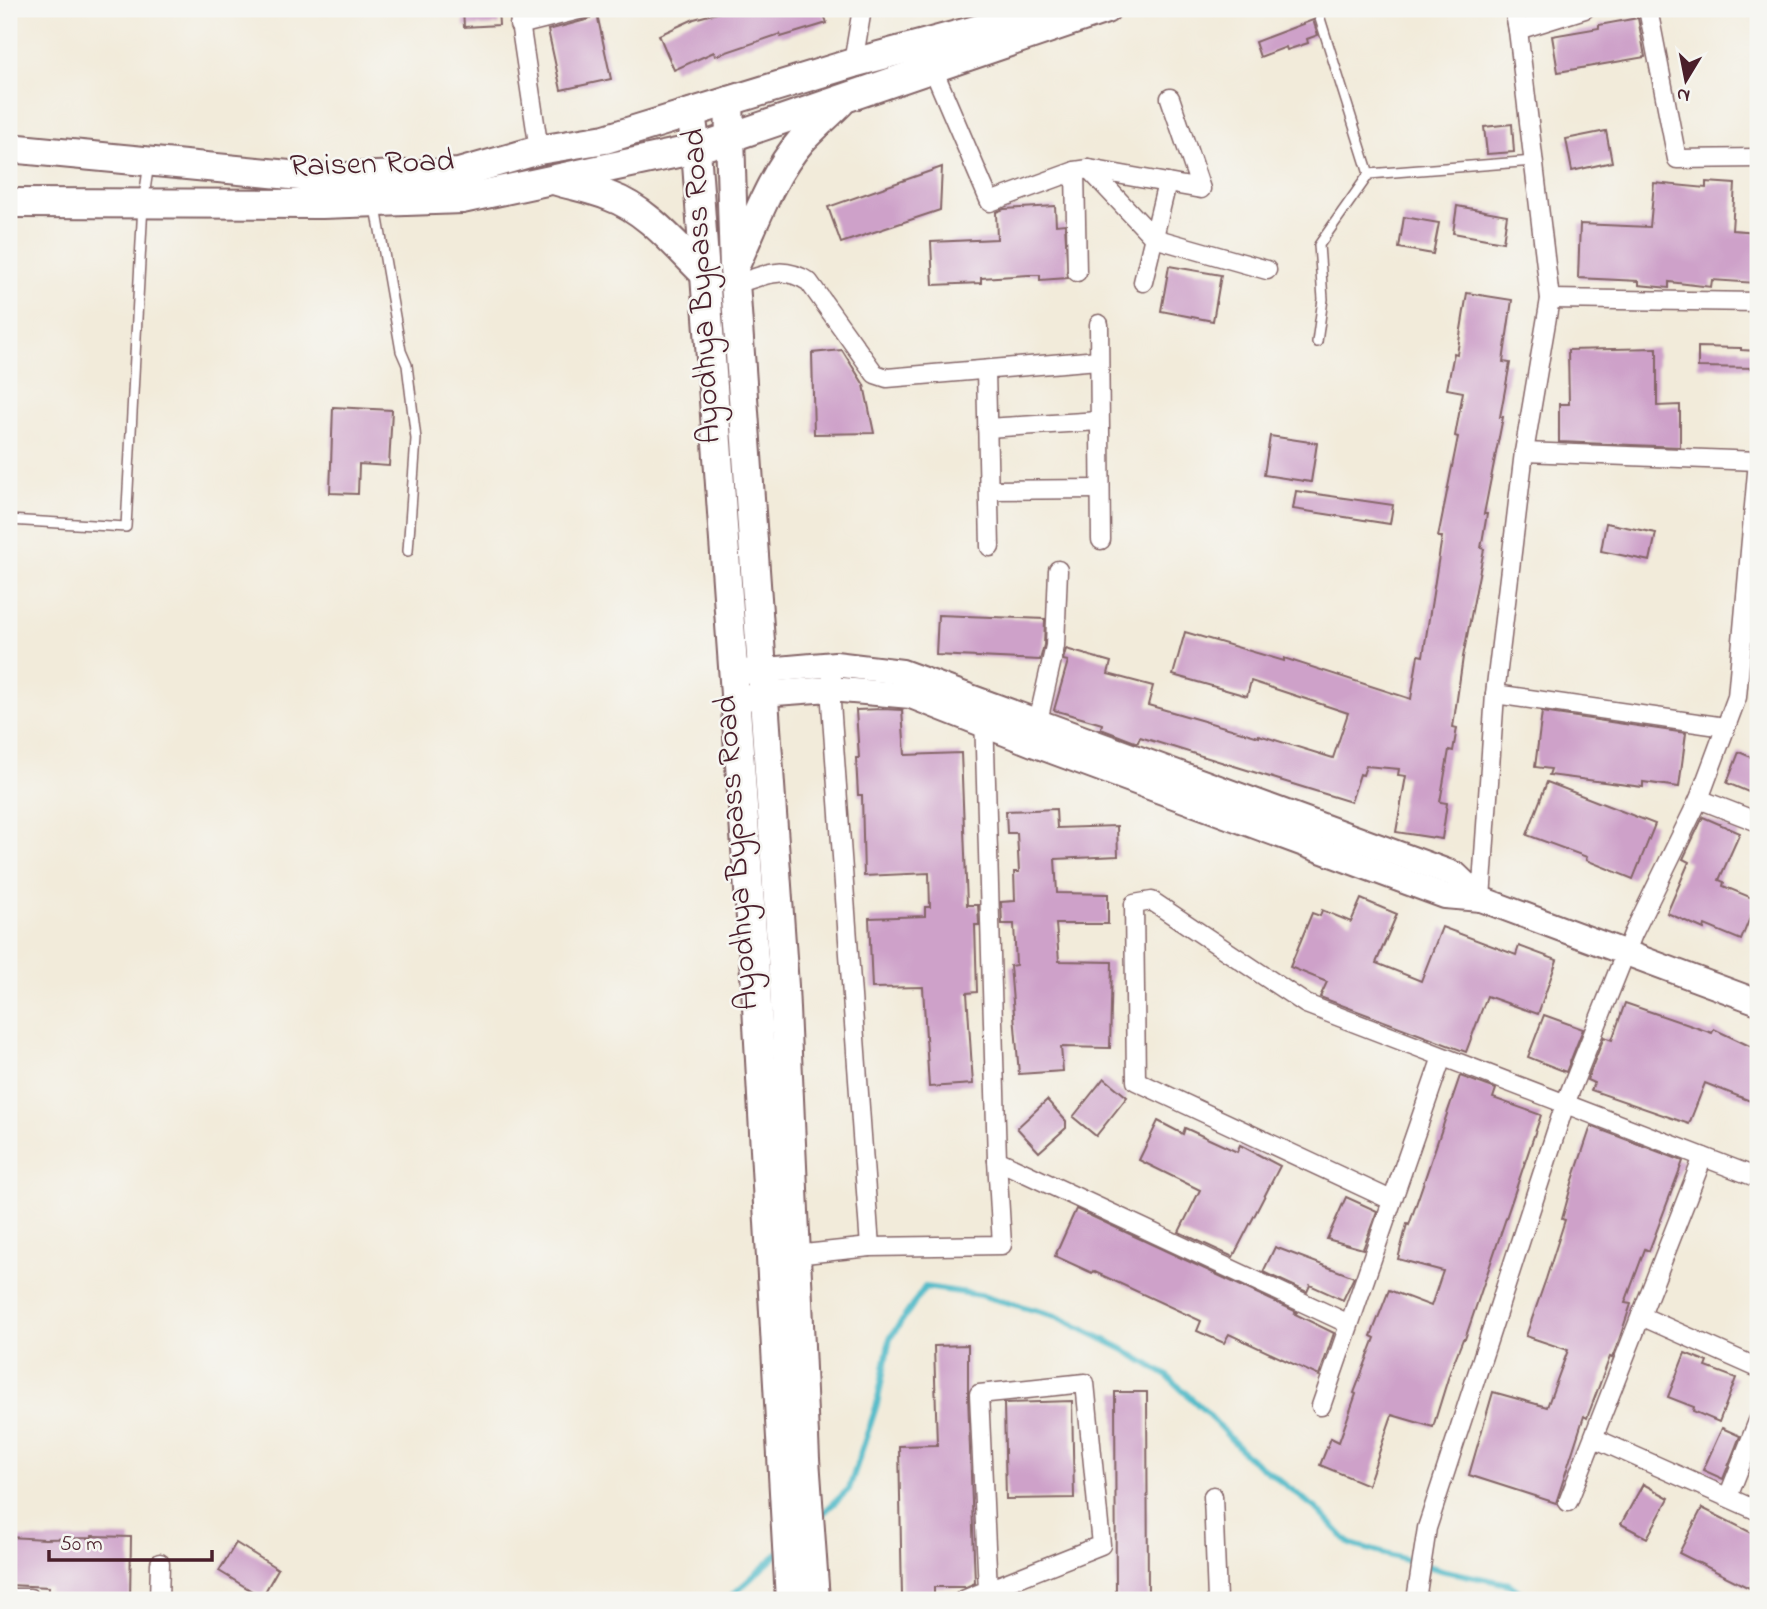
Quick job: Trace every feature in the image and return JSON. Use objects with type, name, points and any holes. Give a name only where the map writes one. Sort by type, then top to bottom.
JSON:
[{"type":"main road","name":"Raisen Road","points":[[9,148],[321,178],[459,173],[539,150],[605,139],[853,63],[1056,9]]},
{"type":"main road","name":"Raisen Road","points":[[9,203],[375,202],[461,199],[696,149],[1107,9]]},
{"type":"main road","points":[[735,276],[762,203],[779,172],[803,140],[844,99]]},
{"type":"main road","name":"Ayodhya Bypass Road","points":[[729,101],[756,988],[793,1463],[816,1600]]},
{"type":"main road","name":"Ayodhya Bypass Road","points":[[691,113],[748,684],[784,986],[795,1255],[790,1600]]},
{"type":"main road","points":[[552,179],[610,196],[635,209],[705,274]]},
{"type":"street","points":[[539,150],[519,17],[583,9]]},
{"type":"street","points":[[853,63],[862,9]]},
{"type":"street","points":[[1480,899],[1495,694],[1524,452],[1550,299],[1514,9]]},
{"type":"street","points":[[1518,30],[1585,9]]},
{"type":"street","points":[[1648,9],[1677,159],[1758,158]]},
{"type":"street","points":[[933,68],[990,202],[1082,170],[1201,189],[1170,98]]},
{"type":"street","points":[[1082,170],[1154,238],[1266,270]]},
{"type":"street","points":[[1077,272],[1082,170]]},
{"type":"street","points":[[1143,282],[1167,183]]},
{"type":"street","points":[[735,276],[783,271],[802,277],[874,374],[887,378],[1098,360]]},
{"type":"street","points":[[1550,299],[1758,303]]},
{"type":"street","points":[[1100,324],[1098,360],[1101,540]]},
{"type":"street","points":[[986,370],[990,547]]},
{"type":"street","points":[[987,428],[1099,421]]},
{"type":"street","points":[[1416,1600],[1427,1528],[1565,1104],[1626,954],[1699,799],[1737,697],[1758,461],[1524,452]]},
{"type":"street","points":[[989,490],[1100,489]]},
{"type":"street","points":[[1035,733],[1055,646],[1058,570]]},
{"type":"street","points":[[748,684],[835,664],[902,672],[984,714]]},
{"type":"street","points":[[835,664],[830,689],[870,1247]]},
{"type":"street","points":[[748,684],[911,696],[984,714],[1445,896],[1480,899],[1758,1002]]},
{"type":"street","points":[[1495,694],[1725,727]]},
{"type":"street","points":[[795,1255],[870,1247],[1002,1245],[997,1160],[984,714]]},
{"type":"street","points":[[1699,799],[1758,822]]},
{"type":"street","points":[[1391,1200],[1136,1082],[1134,904],[1152,901],[1306,1004],[1758,1178]]},
{"type":"street","points":[[1321,1406],[1442,1056]]},
{"type":"street","points":[[1568,1502],[1703,1157]]},
{"type":"street","points":[[997,1160],[1349,1324]]},
{"type":"street","points":[[1641,1316],[1758,1368]]},
{"type":"street","points":[[963,1600],[1101,1545],[1085,1383],[979,1394],[988,1590]]},
{"type":"street","points":[[1728,1497],[1758,1421]]},
{"type":"street","points":[[1594,1438],[1758,1511]]},
{"type":"street","points":[[1213,1496],[1217,1600]]},
{"type":"street","points":[[159,1600],[160,1563]]},
{"type":"street","points":[[9,1598],[30,1600]]},
{"type":"lane","points":[[1317,9],[1369,174]]},
{"type":"lane","points":[[1369,174],[1534,161]]},
{"type":"lane","points":[[9,520],[126,527],[143,204],[149,162]]},
{"type":"lane","points":[[1317,342],[1323,299],[1319,245],[1369,174]]},
{"type":"lane","points":[[375,202],[401,351],[407,365],[416,439],[408,551]]},
{"type":"building","points":[[463,9],[498,9],[499,25],[464,27]]},
{"type":"building","points":[[732,9],[822,9],[827,23],[781,37],[780,34],[715,56],[714,52],[674,70],[659,35],[694,19]]},
{"type":"building","points":[[597,14],[611,79],[561,90],[548,30],[586,20]]},
{"type":"building","points":[[1638,18],[1645,57],[1558,72],[1552,36]]},
{"type":"building","points":[[1313,20],[1318,35],[1307,39],[1308,43],[1287,50],[1286,47],[1260,57],[1255,42]]},
{"type":"building","points":[[1512,124],[1514,152],[1487,154],[1484,127]]},
{"type":"building","points":[[1606,131],[1612,162],[1572,171],[1566,139]]},
{"type":"building","points":[[942,167],[940,210],[841,243],[828,207]]},
{"type":"building","points":[[1706,182],[1735,184],[1732,230],[1758,232],[1756,283],[1712,280],[1711,287],[1669,282],[1669,288],[1639,285],[1639,281],[1578,278],[1580,224],[1650,227],[1654,183],[1706,188]]},
{"type":"building","points":[[1055,206],[1056,225],[1065,224],[1068,278],[1040,280],[1040,275],[1029,275],[981,278],[981,283],[933,285],[931,242],[997,239],[996,212],[1004,209]]},
{"type":"building","points":[[1457,206],[1507,215],[1503,242],[1453,233]]},
{"type":"building","points":[[1404,217],[1439,223],[1433,254],[1399,248]]},
{"type":"building","points":[[1169,266],[1221,275],[1213,321],[1161,311]]},
{"type":"building","points":[[1467,293],[1512,300],[1503,362],[1510,363],[1500,417],[1503,417],[1484,514],[1487,514],[1481,548],[1484,549],[1463,657],[1453,727],[1457,728],[1453,751],[1449,750],[1440,802],[1447,803],[1442,839],[1396,832],[1406,776],[1398,775],[1399,769],[1366,766],[1363,775],[1360,774],[1351,802],[1140,737],[1138,742],[1135,742],[1101,729],[1102,724],[1054,710],[1068,661],[1063,660],[1066,649],[1111,662],[1108,674],[1153,686],[1148,705],[1333,758],[1348,713],[1251,681],[1247,696],[1173,675],[1185,632],[1284,661],[1284,658],[1411,699],[1418,655],[1423,656],[1442,537],[1438,537],[1458,437],[1455,436],[1463,392],[1447,389],[1454,353],[1457,354]]},
{"type":"building","points":[[1698,347],[1758,351],[1758,368],[1698,367]]},
{"type":"building","points":[[1657,348],[1657,406],[1680,405],[1680,447],[1559,442],[1559,404],[1569,404],[1568,350]]},
{"type":"building","points":[[842,350],[864,385],[874,433],[814,434],[812,353]]},
{"type":"building","points":[[333,407],[392,410],[389,466],[359,464],[358,494],[330,493]]},
{"type":"building","points":[[1270,436],[1317,443],[1311,482],[1264,475]]},
{"type":"building","points":[[1296,491],[1393,505],[1390,524],[1293,509]]},
{"type":"building","points":[[1606,523],[1656,533],[1650,561],[1601,551]]},
{"type":"building","points":[[938,615],[1045,619],[1044,645],[1040,660],[936,655]]},
{"type":"building","points":[[856,710],[902,710],[905,755],[961,753],[967,905],[978,905],[979,925],[975,925],[977,992],[967,993],[973,1084],[929,1087],[923,987],[872,988],[869,918],[925,916],[925,907],[930,907],[929,873],[864,876],[862,795],[858,795],[856,758],[859,758]]},
{"type":"building","points":[[1542,712],[1686,733],[1679,787],[1643,782],[1643,787],[1549,775],[1551,769],[1535,767]]},
{"type":"building","points":[[1739,752],[1758,760],[1758,796],[1727,783]]},
{"type":"building","points":[[1547,782],[1655,824],[1633,879],[1586,860],[1587,857],[1527,835]]},
{"type":"building","points":[[1056,809],[1057,828],[1117,826],[1118,856],[1055,859],[1057,893],[1108,894],[1108,924],[1056,924],[1059,961],[1112,962],[1110,1048],[1061,1047],[1063,1071],[1019,1074],[1010,966],[1016,965],[1014,924],[1002,924],[1001,902],[1015,901],[1014,872],[1019,872],[1017,833],[1007,833],[1006,811]]},
{"type":"building","points":[[1703,817],[1740,833],[1719,880],[1724,882],[1723,886],[1757,900],[1741,940],[1705,925],[1704,929],[1667,913],[1689,862],[1683,859]]},
{"type":"building","points":[[1361,899],[1397,914],[1376,963],[1421,981],[1442,927],[1516,955],[1519,946],[1557,960],[1538,1014],[1487,996],[1466,1052],[1320,997],[1327,982],[1290,967],[1312,913],[1320,916],[1322,910],[1351,922]]},
{"type":"building","points":[[1625,1003],[1712,1033],[1714,1029],[1758,1050],[1758,1104],[1705,1083],[1689,1124],[1591,1090],[1594,1083],[1587,1080],[1604,1037],[1612,1040]]},
{"type":"building","points":[[1544,1015],[1583,1029],[1566,1072],[1528,1057]]},
{"type":"building","points":[[1460,1076],[1496,1089],[1493,1098],[1541,1115],[1433,1427],[1392,1415],[1368,1485],[1320,1465],[1331,1438],[1339,1442],[1375,1338],[1371,1336],[1389,1290],[1431,1306],[1443,1271],[1398,1259],[1407,1224],[1409,1225]]},
{"type":"building","points":[[1104,1078],[1127,1097],[1096,1136],[1073,1117]]},
{"type":"building","points":[[1047,1100],[1066,1121],[1066,1128],[1039,1152],[1017,1128]]},
{"type":"building","points":[[1158,1121],[1183,1134],[1185,1128],[1237,1152],[1240,1145],[1280,1166],[1233,1257],[1179,1232],[1200,1190],[1139,1160]]},
{"type":"building","points":[[1591,1126],[1683,1161],[1649,1251],[1645,1249],[1625,1303],[1631,1304],[1619,1340],[1587,1418],[1584,1416],[1556,1503],[1469,1475],[1493,1392],[1547,1407],[1568,1350],[1526,1336],[1565,1220],[1562,1219]]},
{"type":"building","points":[[1346,1197],[1377,1211],[1363,1249],[1327,1239]]},
{"type":"building","points":[[1076,1209],[1297,1312],[1295,1314],[1334,1333],[1319,1376],[1229,1334],[1224,1343],[1197,1331],[1201,1321],[1055,1256]]},
{"type":"building","points":[[1275,1247],[1354,1277],[1343,1300],[1310,1285],[1307,1292],[1263,1272]]},
{"type":"building","points":[[968,1345],[975,1583],[966,1587],[934,1587],[934,1596],[902,1596],[899,1446],[937,1445],[934,1346]]},
{"type":"building","points":[[1685,1353],[1708,1362],[1706,1367],[1736,1378],[1719,1422],[1693,1411],[1694,1407],[1668,1397]]},
{"type":"building","points":[[1115,1392],[1147,1392],[1148,1600],[1116,1600]]},
{"type":"building","points":[[1072,1401],[1074,1498],[1006,1499],[1004,1403]]},
{"type":"building","points":[[1722,1428],[1740,1436],[1723,1479],[1703,1470]]},
{"type":"building","points":[[1643,1484],[1669,1498],[1647,1538],[1621,1524]]},
{"type":"building","points":[[1702,1508],[1758,1536],[1758,1569],[1749,1588],[1679,1553]]},
{"type":"building","points":[[9,1537],[45,1539],[131,1537],[130,1600],[62,1600],[48,1598],[49,1587],[9,1585]]},
{"type":"building","points":[[236,1543],[278,1569],[262,1597],[219,1571]]},
{"type":"waterway","points":[[819,1517],[849,1489],[877,1404],[890,1338],[925,1287],[980,1295],[1056,1316],[1123,1349],[1166,1375],[1206,1412],[1246,1455],[1318,1510],[1350,1544],[1445,1571],[1509,1584],[1530,1600]]},
{"type":"waterway","points":[[727,1600],[780,1552]]}]
